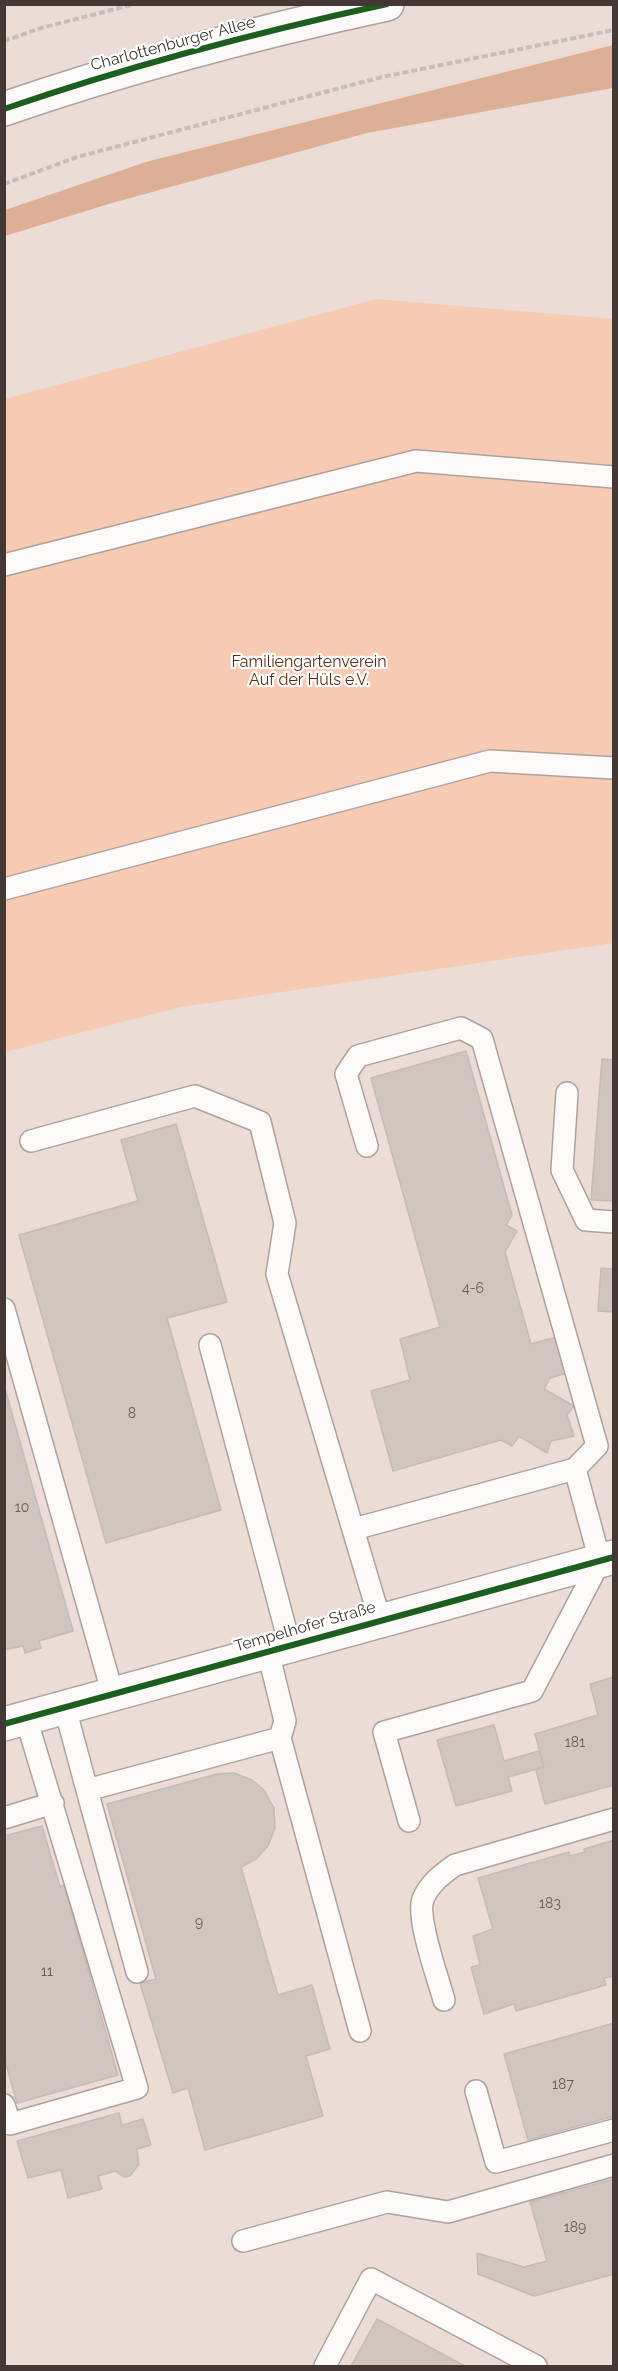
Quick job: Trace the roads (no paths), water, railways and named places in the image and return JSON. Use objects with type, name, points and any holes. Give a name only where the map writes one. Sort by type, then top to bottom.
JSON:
[{"type":"street","name":"Charlottenburger Allee","points":[[4,109],[87,81],[320,19],[387,4]]},
{"type":"street","name":"Tempelhofer Straße","points":[[15,1721],[607,1559]]},
{"type":"lane","points":[[4,565],[416,461],[614,477]]},
{"type":"lane","points":[[4,889],[490,761],[614,768]]},
{"type":"lane","points":[[354,1529],[574,1469],[597,1446],[482,1039],[461,1028],[358,1056],[346,1074],[368,1146]]},
{"type":"lane","points":[[567,1093],[562,1170],[586,1220],[614,1222]]},
{"type":"lane","points":[[31,1141],[195,1096],[260,1122],[285,1223],[277,1274],[380,1620]]},
{"type":"lane","points":[[4,1309],[113,1695]]},
{"type":"lane","points":[[210,1345],[279,1649],[285,1721],[280,1738],[360,2031]]},
{"type":"lane","points":[[409,1821],[384,1732],[532,1691],[607,1559],[574,1469]]},
{"type":"lane","points":[[65,1708],[137,1972]]},
{"type":"lane","points":[[4,2105],[10,2124],[137,2088],[53,1803],[15,1721]]},
{"type":"lane","points":[[87,1790],[280,1738]]},
{"type":"lane","points":[[4,1818],[53,1803]]},
{"type":"lane","points":[[444,2000],[425,1933],[422,1901],[434,1880],[455,1865],[614,1820]]},
{"type":"lane","points":[[476,2091],[496,2162],[614,2130]]},
{"type":"lane","points":[[243,2241],[387,2202],[448,2212],[614,2165]]},
{"type":"lane","points":[[325,2367],[371,2279],[536,2367]]},
{"type":"park label","name":"Familiengartenverein Auf der Hüls e.V.","points":[[309,671]]}]
